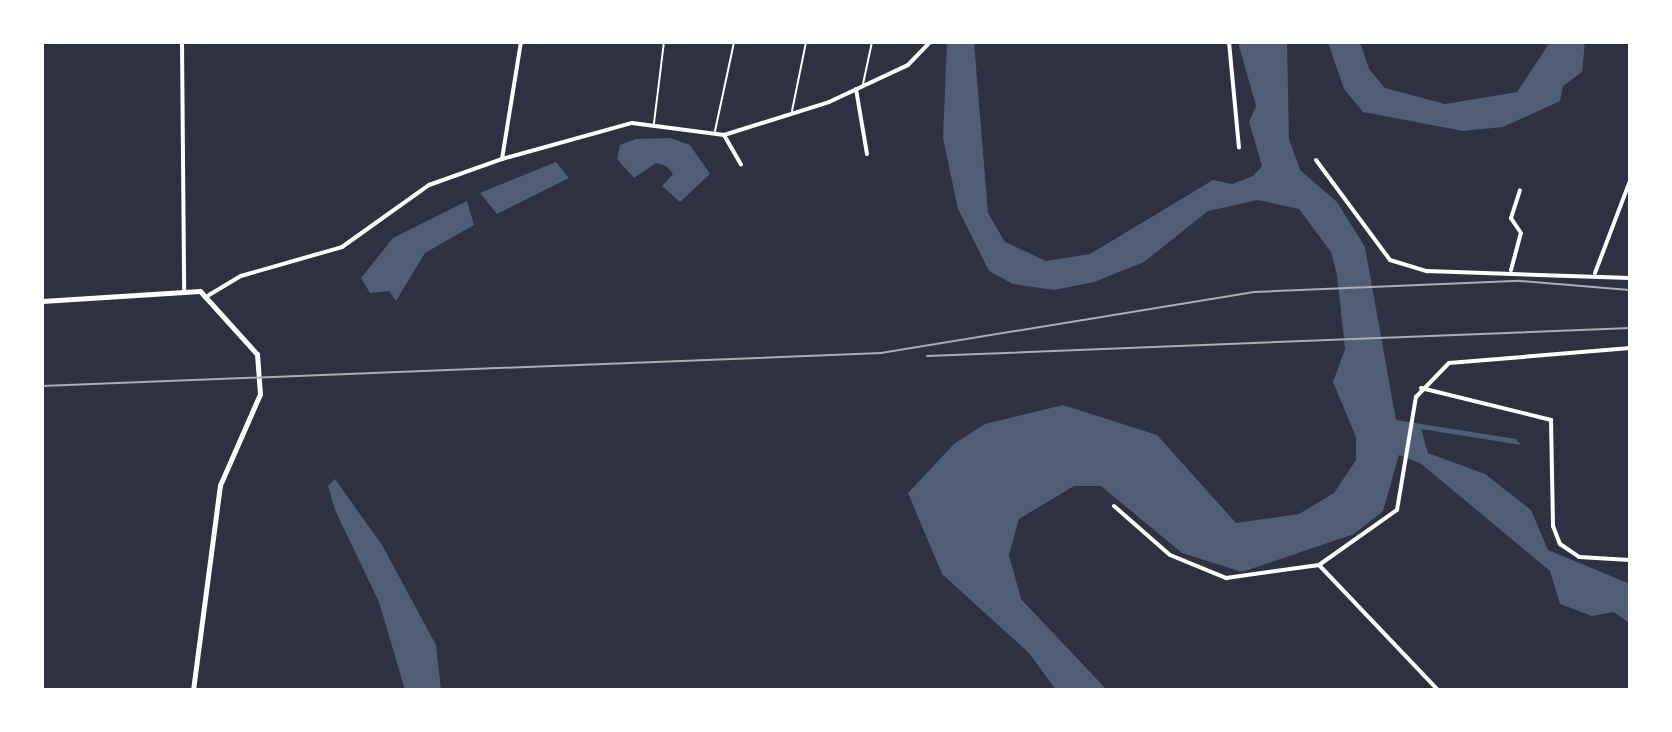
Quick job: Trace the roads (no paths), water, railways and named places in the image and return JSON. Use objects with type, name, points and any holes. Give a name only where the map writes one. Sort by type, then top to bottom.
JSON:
[{"type":"street","points":[[182,42],[184,292]]},
{"type":"street","points":[[502,159],[521,42]]},
{"type":"street","points":[[42,301],[184,292],[209,295],[241,276],[342,247],[429,185],[502,159],[654,123],[724,135],[791,114],[863,86],[908,65],[930,42]]},
{"type":"street","points":[[1229,42],[1239,148]]},
{"type":"street","points":[[856,89],[867,154]]},
{"type":"street","points":[[724,135],[741,164]]},
{"type":"street","points":[[1316,160],[1390,260],[1427,271],[1511,270],[1595,273],[1630,278]]},
{"type":"street","points":[[1595,273],[1630,181]]},
{"type":"street","points":[[1511,270],[1521,233],[1511,218],[1520,190]]},
{"type":"street","points":[[193,690],[220,485],[262,387],[257,354],[209,295]]},
{"type":"street","points":[[1114,506],[1170,555],[1226,578],[1319,565],[1397,510],[1407,467],[1411,419],[1421,388],[1449,363],[1473,356],[1630,348]]},
{"type":"street","points":[[1421,388],[1546,418],[1553,423],[1553,526],[1560,544],[1579,557],[1630,560]]},
{"type":"street","points":[[1319,565],[1438,690]]},
{"type":"lane","points":[[654,123],[664,42]]},
{"type":"lane","points":[[715,133],[734,42]]},
{"type":"lane","points":[[791,114],[806,42]]},
{"type":"lane","points":[[863,86],[872,42]]},
{"type":"water","points":[[947,42],[974,42],[988,213],[1005,242],[1046,261],[1090,254],[1213,180],[1232,184],[1253,176],[1262,166],[1249,122],[1256,106],[1238,42],[1287,42],[1289,139],[1300,170],[1337,202],[1365,247],[1396,420],[1516,439],[1521,445],[1421,429],[1428,453],[1485,474],[1531,510],[1548,550],[1630,584],[1630,624],[1614,612],[1592,616],[1560,604],[1550,571],[1420,463],[1399,455],[1383,511],[1354,534],[1242,572],[1182,553],[1101,486],[1074,486],[1019,519],[1009,555],[1021,599],[1107,690],[1056,690],[1029,653],[942,574],[908,493],[954,444],[985,424],[1063,405],[1157,435],[1236,523],[1299,514],[1334,493],[1356,460],[1356,437],[1333,382],[1345,349],[1337,275],[1331,252],[1299,209],[1258,200],[1208,211],[1144,262],[1094,282],[1054,290],[1013,284],[989,271],[958,209],[943,138]]},
{"type":"water","points":[[1328,42],[1360,42],[1369,69],[1385,88],[1445,104],[1517,92],[1550,42],[1585,42],[1582,72],[1563,86],[1560,101],[1503,127],[1463,131],[1363,112],[1344,89]]},
{"type":"water","points":[[670,138],[690,145],[710,174],[680,202],[662,186],[673,174],[666,166],[656,163],[634,178],[617,159],[620,145],[636,139]]},
{"type":"water","points":[[556,162],[569,178],[497,214],[480,193]]},
{"type":"water","points":[[467,201],[474,225],[425,253],[396,301],[389,291],[370,293],[361,278],[393,238]]},
{"type":"water","points":[[335,479],[382,545],[436,645],[441,690],[405,690],[379,602],[335,510],[328,486]]},
{"type":"railway","points":[[42,386],[881,353],[1254,292],[1520,281],[1630,290]]},
{"type":"railway","points":[[927,356],[1630,328]]}]
